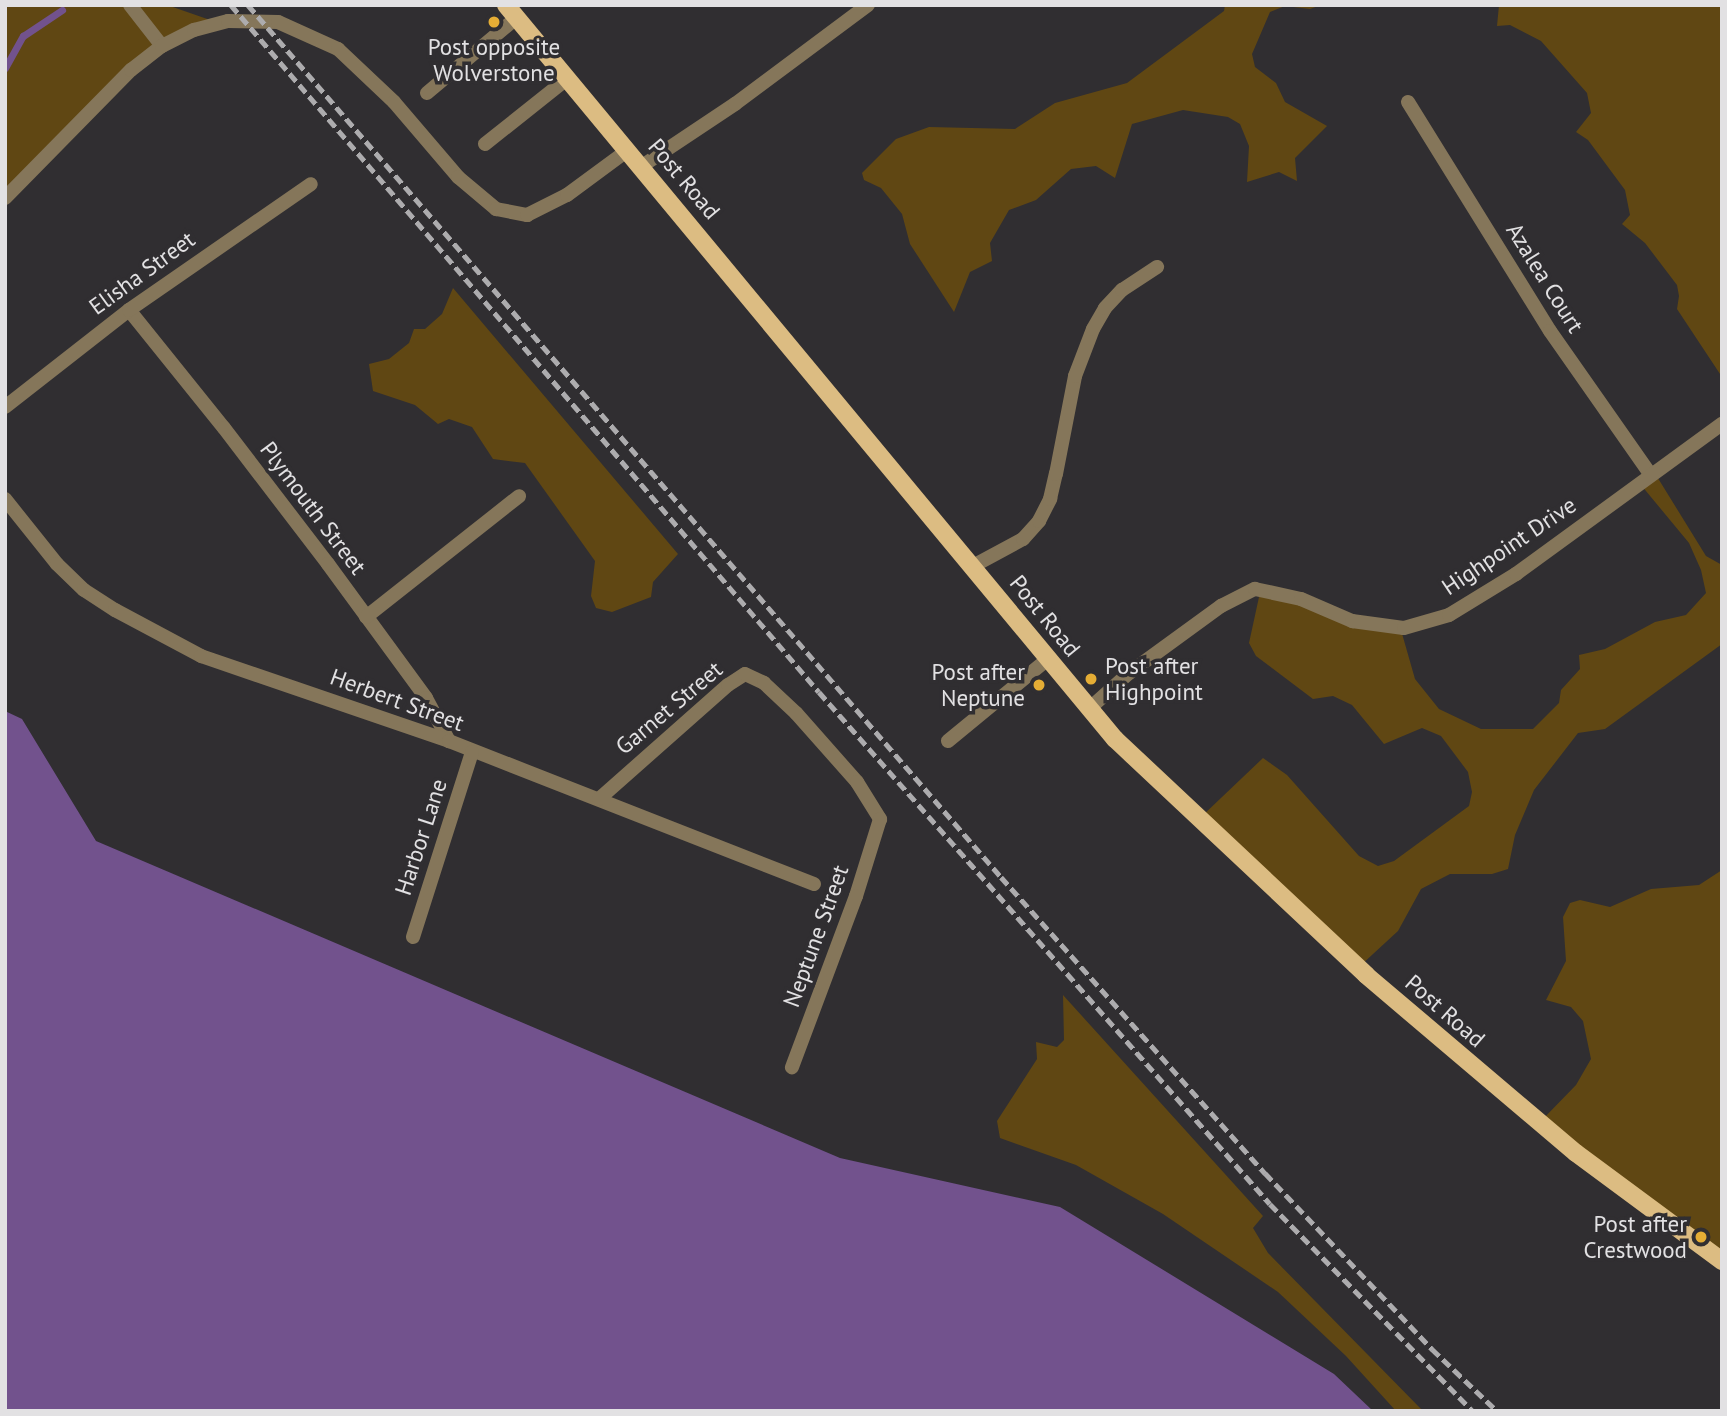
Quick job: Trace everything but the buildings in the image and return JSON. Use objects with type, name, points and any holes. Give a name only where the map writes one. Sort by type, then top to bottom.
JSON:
[{"type":"main road","name":"Post Road","points":[[511,12],[642,166],[1115,739],[1366,975],[1576,1153],[1722,1261]]},
{"type":"street","points":[[130,5],[162,46]]},
{"type":"street","points":[[642,166],[735,104],[867,5]]},
{"type":"street","points":[[427,93],[511,12]]},
{"type":"street","points":[[5,198],[131,70],[162,46],[194,30],[228,22],[278,22],[338,49],[394,102],[458,177],[496,209],[527,215],[567,195],[628,150]]},
{"type":"street","points":[[485,144],[568,78]]},
{"type":"street","name":"Azalea Court","points":[[1408,102],[1550,331],[1650,474]]},
{"type":"street","name":"Elisha Street","points":[[5,407],[129,310],[311,184]]},
{"type":"street","points":[[972,566],[1023,539],[1039,521],[1056,474],[1074,376],[1093,330],[1105,308],[1122,290],[1157,267]]},
{"type":"street","name":"Plymouth Street","points":[[129,310],[224,428],[366,617],[426,698],[449,741]]},
{"type":"street","name":"Highpoint Drive","points":[[1089,709],[1129,673],[1221,606],[1255,589],[1301,599],[1352,621],[1404,628],[1449,615],[1516,574],[1722,424]]},
{"type":"street","points":[[366,617],[519,496]]},
{"type":"street","name":"Herbert Street","points":[[5,499],[57,564],[84,590],[115,610],[201,656],[449,741],[814,884]]},
{"type":"street","points":[[948,741],[1048,659]]},
{"type":"street","name":"Garnet Street","points":[[599,799],[728,685],[745,674],[764,683],[796,713],[857,782],[880,819]]},
{"type":"street","name":"Harbor Lane","points":[[413,937],[472,752]]},
{"type":"street","name":"Neptune Street","points":[[792,1067],[856,896],[880,819]]},
{"type":"shaded area","points":[[5,5],[167,5],[213,21],[179,31],[5,195]]},
{"type":"shaded area","points":[[1225,5],[1321,5],[1310,9],[1285,6],[1270,12],[1252,54],[1255,67],[1276,83],[1285,102],[1327,126],[1295,158],[1297,181],[1279,172],[1247,182],[1249,146],[1240,124],[1228,117],[1183,110],[1132,124],[1115,178],[1096,166],[1071,169],[1036,200],[1009,210],[990,243],[992,261],[970,272],[954,312],[910,244],[902,214],[881,188],[864,180],[862,173],[896,139],[929,127],[1015,129],[1055,103],[1127,83],[1224,11]]},
{"type":"shaded area","points":[[1499,5],[1722,5],[1722,377],[1677,309],[1677,285],[1645,243],[1622,224],[1630,215],[1625,190],[1588,140],[1576,132],[1591,113],[1587,93],[1541,41],[1510,25],[1497,26]]},
{"type":"shaded area","points":[[453,288],[678,554],[653,582],[651,597],[612,612],[596,608],[591,596],[595,561],[525,463],[493,459],[472,427],[449,419],[438,424],[415,405],[373,391],[369,364],[389,359],[409,343],[414,329],[425,329],[442,314]]},
{"type":"shaded area","points":[[1656,475],[1706,556],[1722,565],[1722,644],[1605,729],[1578,733],[1534,790],[1515,835],[1508,869],[1492,874],[1450,874],[1421,889],[1398,931],[1360,966],[1201,817],[1263,758],[1287,775],[1359,856],[1378,866],[1394,861],[1469,806],[1472,792],[1468,772],[1441,736],[1422,728],[1384,744],[1352,705],[1333,696],[1313,699],[1256,656],[1249,643],[1259,597],[1266,592],[1401,630],[1415,679],[1439,709],[1481,729],[1533,729],[1559,703],[1561,690],[1580,669],[1579,655],[1605,649],[1655,622],[1686,615],[1706,593],[1701,570],[1689,543],[1641,485]]},
{"type":"shaded area","points":[[5,711],[22,719],[96,841],[840,1158],[1060,1207],[1334,1374],[1373,1411],[5,1411]]},
{"type":"shaded area","points":[[1722,870],[1722,1260],[1541,1121],[1576,1085],[1591,1059],[1583,1021],[1571,1007],[1546,1000],[1566,961],[1563,917],[1570,903],[1580,900],[1610,907],[1651,889],[1699,885]]},
{"type":"shaded area","points":[[1063,995],[1263,1216],[1253,1228],[1268,1253],[1423,1411],[1396,1411],[1346,1356],[1278,1292],[1163,1214],[1076,1165],[1000,1138],[997,1121],[1037,1059],[1036,1042],[1057,1047],[1064,1040]]},
{"type":"waterway","points":[[5,68],[23,36],[62,10]]},
{"type":"railway","points":[[231,5],[819,692],[1270,1204],[1473,1411]]},
{"type":"railway","points":[[248,5],[1001,877],[1265,1173],[1432,1349],[1497,1411]]},
{"type":"place","name":"Post opposite Wolverstone","points":[[494,22]]},
{"type":"place","name":"Post after Highpoint","points":[[1091,679]]},
{"type":"place","name":"Post after Neptune","points":[[1039,685]]},
{"type":"place","name":"Post after Crestwood","points":[[1701,1237]]}]
